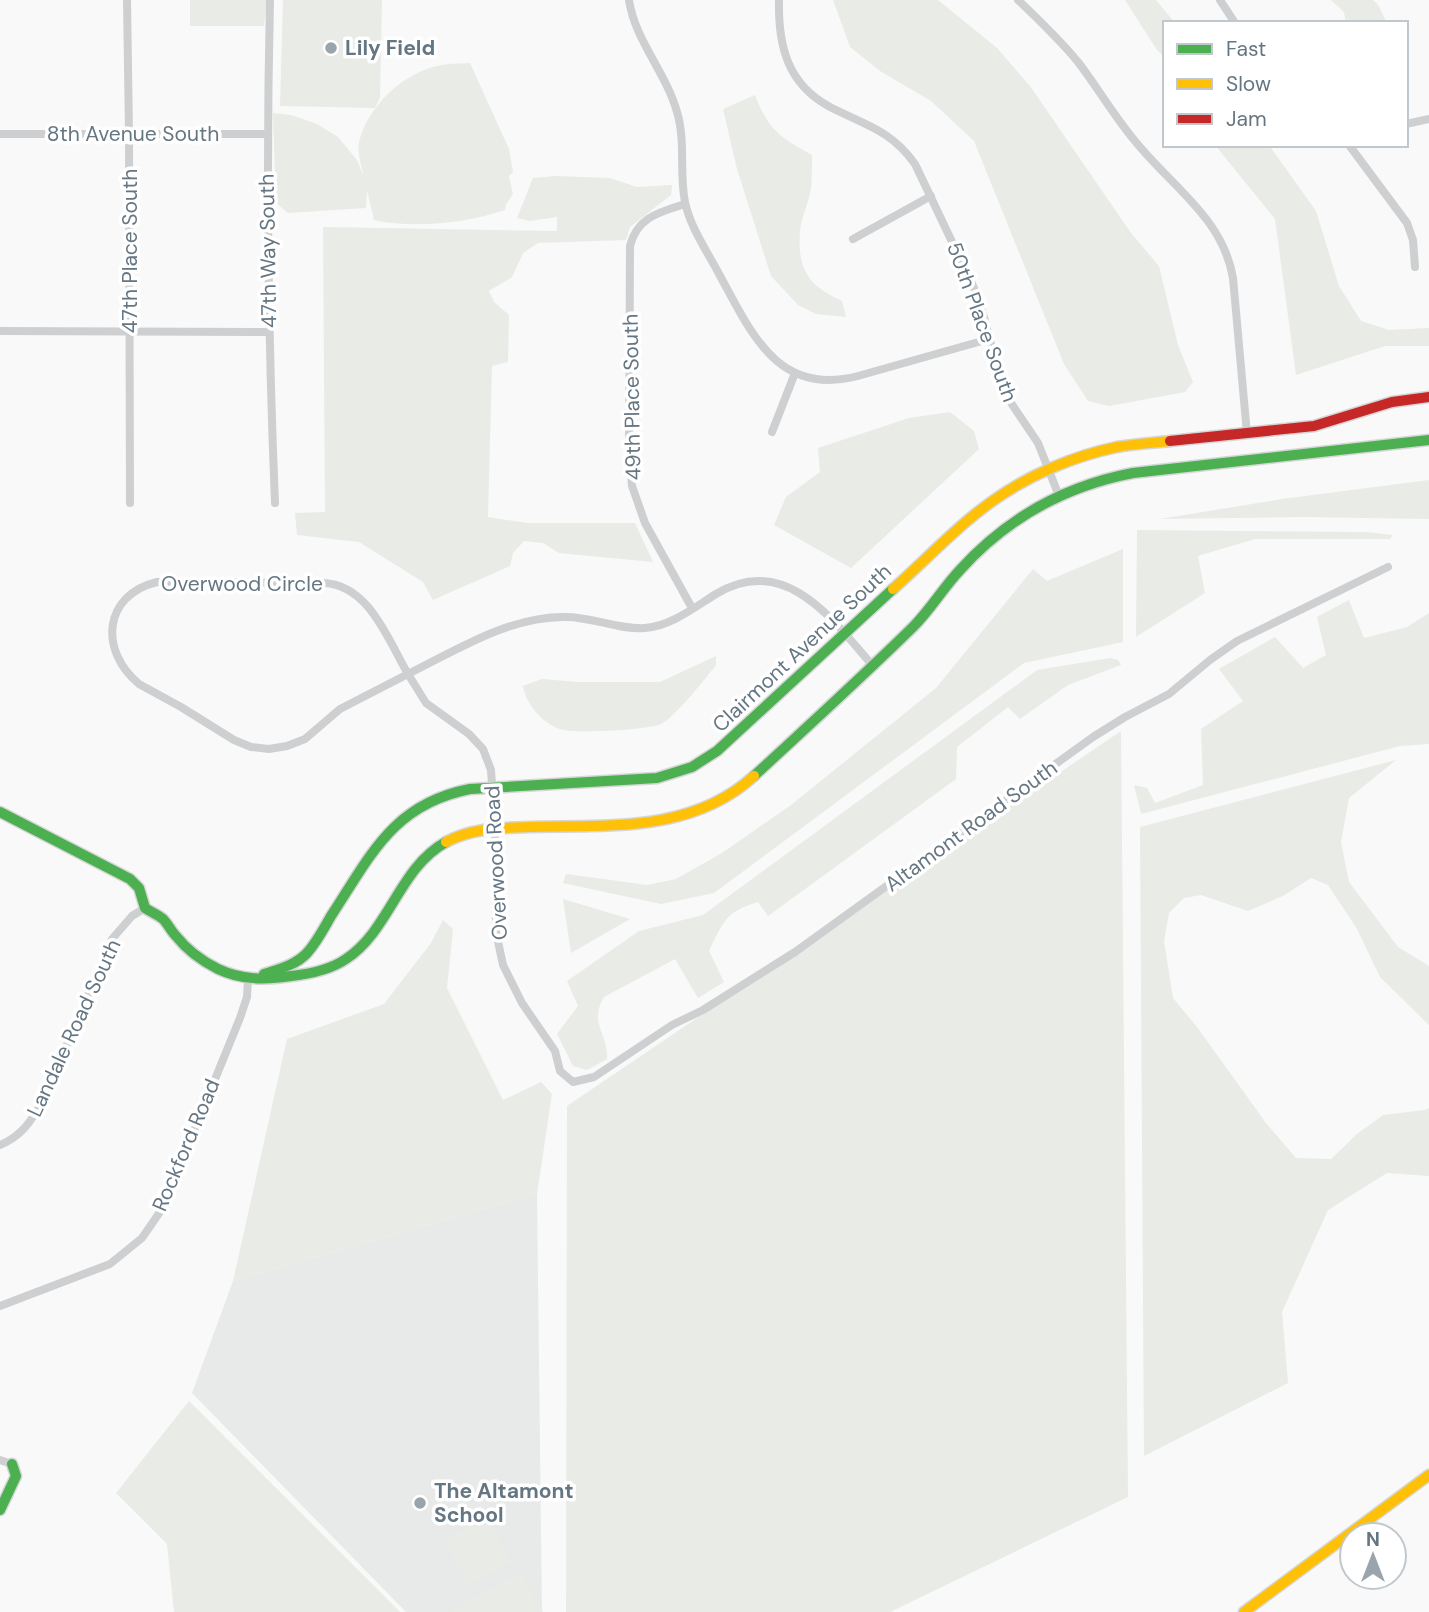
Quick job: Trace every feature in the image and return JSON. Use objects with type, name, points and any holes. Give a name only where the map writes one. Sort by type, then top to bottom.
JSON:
[{"type":"street","name":"47th Place South","points":[[127,0],[130,134],[130,503]]},
{"type":"street","name":"47th Way South","points":[[270,0],[267,134],[268,332],[275,503]]},
{"type":"street","points":[[629,0],[635,25],[668,87],[678,112],[685,204],[695,228],[754,336],[767,354],[795,373],[827,380],[848,379],[989,339]]},
{"type":"street","name":"50th Place South","points":[[779,0],[780,42],[800,83],[828,106],[877,128],[894,140],[915,164],[974,288],[1003,391],[1033,434],[1059,496]]},
{"type":"street","points":[[1018,0],[1069,52],[1146,155],[1205,215],[1220,236],[1229,256],[1233,278],[1247,434]]},
{"type":"street","points":[[1220,0],[1234,21]]},
{"type":"street","points":[[1408,124],[1429,119]]},
{"type":"street","name":"8th Avenue South","points":[[0,134],[267,134]]},
{"type":"street","points":[[1350,147],[1407,223],[1413,240],[1415,267]]},
{"type":"street","points":[[853,239],[931,195]]},
{"type":"street","name":"49th Place South","points":[[685,204],[658,212],[645,220],[635,231],[630,246],[629,449],[632,486],[645,523],[692,608]]},
{"type":"street","points":[[0,331],[268,332]]},
{"type":"street","points":[[772,432],[795,373]]},
{"type":"street","name":"Clairmont Avenue South","points":[[247,979],[287,967],[307,953],[381,840],[421,805],[445,794],[492,786],[646,780],[695,768],[717,751],[989,503],[1011,488],[1049,471],[1118,447],[1323,424],[1392,402],[1429,397]]},
{"type":"street","points":[[0,812],[130,879],[139,888],[145,908],[164,920],[178,940],[199,959],[216,969],[247,979],[277,978],[310,972],[329,967],[356,952],[420,861],[445,842],[464,834],[495,828],[653,823],[678,819],[726,799],[923,618],[959,571],[991,538],[1018,516],[1059,496],[1096,481],[1120,475],[1429,440]]},
{"type":"street","name":"Altamont Road South","points":[[560,1071],[573,1082],[594,1077],[672,1025],[703,1010],[795,952],[1111,725],[1169,695],[1224,649],[1388,567]]},
{"type":"street","name":"Overwood Circle","points":[[157,582],[331,583],[345,587],[362,598],[408,674],[340,709],[305,739],[278,748],[260,748],[234,740],[132,679],[121,665],[113,647],[113,623],[119,608],[129,596],[142,586],[157,582]]},
{"type":"street","points":[[408,674],[500,629],[525,621],[575,617],[628,628],[643,628],[667,622],[736,585],[754,582],[775,583],[805,595],[873,666]]},
{"type":"street","name":"Overwood Road","points":[[408,674],[432,709],[469,734],[483,749],[491,770],[495,828],[496,932],[503,965],[522,1003],[555,1051],[560,1071]]},
{"type":"street","name":"Landale Road South","points":[[0,1145],[12,1140],[29,1126],[43,1101],[112,939],[132,916],[145,908]]},
{"type":"street","name":"Rockford Road","points":[[0,1306],[110,1264],[142,1238],[162,1209],[229,1044],[247,997],[247,979]]},
{"type":"street","points":[[0,1460],[12,1464],[16,1476],[0,1510]]},
{"type":"street","points":[[1244,1612],[1429,1475]]},
{"type":"shaded area","points":[[190,0],[267,0],[264,26],[190,26]]},
{"type":"shaded area","name":"Lily Field","points":[[283,0],[382,0],[380,97],[375,108],[280,106]]},
{"type":"shaded area","points":[[833,0],[938,0],[997,48],[1030,86],[1131,233],[1159,266],[1178,345],[1193,382],[1185,392],[1109,406],[1088,401],[1064,364],[974,141],[931,101],[880,71],[850,47]]},
{"type":"shaded area","points":[[1125,0],[1156,0],[1173,21],[1163,21],[1163,56]]},
{"type":"shaded area","points":[[1331,0],[1373,0],[1386,21],[1346,21],[1344,12]]},
{"type":"shaded area","points":[[470,63],[509,149],[513,172],[509,176],[513,194],[505,210],[457,221],[406,224],[374,220],[367,190],[366,208],[288,213],[276,203],[273,113],[291,115],[317,124],[338,137],[357,160],[363,175],[359,143],[363,129],[390,92],[428,69],[445,64]]},
{"type":"shaded area","points":[[755,95],[765,117],[777,132],[812,155],[811,188],[800,231],[803,266],[813,283],[842,301],[846,317],[816,314],[798,305],[771,276],[737,169],[723,109]]},
{"type":"shaded area","points":[[1217,147],[1270,147],[1316,211],[1339,286],[1361,321],[1389,330],[1429,328],[1429,346],[1385,346],[1296,375],[1275,219]]},
{"type":"shaded area","points":[[533,178],[610,178],[637,187],[672,185],[671,195],[630,227],[626,240],[538,243],[523,253],[512,277],[489,291],[494,302],[509,315],[508,362],[492,366],[488,517],[527,523],[635,523],[653,562],[559,553],[543,543],[524,541],[513,553],[510,566],[433,600],[423,582],[359,542],[297,535],[295,513],[325,512],[323,227],[557,231],[557,217],[530,221],[517,218]]},
{"type":"shaded area","points":[[950,412],[974,431],[979,449],[851,568],[774,525],[786,497],[820,472],[818,448],[909,418]]},
{"type":"shaded area","points":[[1429,480],[1429,519],[1160,519],[1282,499]]},
{"type":"shaded area","points":[[1137,530],[1365,532],[1393,535],[1390,539],[1255,539],[1198,556],[1205,593],[1136,637]]},
{"type":"shaded area","points":[[1123,549],[1123,642],[1024,663],[714,893],[661,904],[563,883],[566,874],[647,885],[676,879],[722,853],[791,805],[936,688],[1033,569],[1047,581]]},
{"type":"shaded area","points":[[1349,600],[1364,638],[1407,627],[1429,613],[1429,744],[1400,746],[1141,814],[1134,785],[1147,788],[1155,803],[1203,785],[1201,729],[1243,701],[1219,669],[1275,637],[1303,668],[1326,655],[1317,617]]},
{"type":"shaded area","points":[[716,656],[716,665],[674,714],[661,724],[642,728],[594,731],[560,729],[536,712],[523,686],[542,679],[660,682]]},
{"type":"shaded area","points":[[1110,658],[1118,660],[1121,665],[1068,685],[1020,719],[1008,707],[957,747],[956,779],[768,916],[758,902],[732,914],[722,925],[709,951],[724,982],[698,998],[675,959],[604,997],[598,1022],[607,1050],[607,1059],[587,1070],[573,1066],[557,1034],[578,1006],[567,981],[639,931],[703,915],[1037,670]]},
{"type":"shaded area","points":[[1121,731],[1128,1497],[890,1612],[566,1612],[567,1106]]},
{"type":"shaded area","points":[[1396,760],[1349,798],[1341,842],[1349,882],[1398,947],[1429,966],[1429,1025],[1380,977],[1357,929],[1328,885],[1311,878],[1283,896],[1248,911],[1201,895],[1184,898],[1169,913],[1164,941],[1173,998],[1266,1123],[1296,1158],[1331,1159],[1357,1134],[1383,1115],[1429,1108],[1429,1176],[1387,1173],[1328,1210],[1282,1312],[1288,1383],[1144,1456],[1140,827]]},
{"type":"shaded area","points":[[563,899],[630,919],[571,953]]},
{"type":"shaded area","points":[[443,920],[453,929],[447,988],[503,1100],[541,1082],[552,1094],[537,1194],[233,1281],[287,1039],[384,1004],[431,943]]},
{"type":"shaded area","name":"The Altamont School","points":[[537,1194],[542,1612],[406,1612],[192,1393],[233,1281]]},
{"type":"shaded area","points":[[189,1401],[400,1612],[174,1612],[167,1544],[116,1493]]},
{"type":"shaded area","points":[[486,1517],[511,1562],[469,1586],[444,1540]]},
{"type":"shaded area","points":[[520,1572],[543,1612],[450,1612]]},
{"type":"traffic: fast","points":[[754,776],[913,627],[978,551],[1017,520],[1061,496],[1084,486],[1133,473],[1429,440]]},
{"type":"traffic: fast","points":[[264,974],[293,964],[307,953],[372,853],[387,835],[421,807],[444,796],[470,789],[657,778],[692,767],[717,751],[893,589]]},
{"type":"traffic: fast","points":[[0,812],[130,879],[139,888],[145,908],[163,919],[195,955],[227,973],[253,978],[313,973],[346,959],[374,932],[417,867],[430,853],[446,842]]},
{"type":"traffic: fast","points":[[0,1510],[16,1476],[12,1464]]},
{"type":"traffic: slow","points":[[893,589],[968,520],[1022,482],[1068,461],[1101,451],[1170,441]]},
{"type":"traffic: slow","points":[[446,842],[486,830],[618,825],[676,817],[704,808],[730,794],[754,776]]},
{"type":"traffic: slow","points":[[1244,1612],[1429,1475]]},
{"type":"traffic: jam","points":[[1170,441],[1314,426],[1392,402],[1429,397]]},
{"type":"place","name":"Lily Field","points":[[331,48]]},
{"type":"place","name":"The Altamont School","points":[[420,1503]]}]
